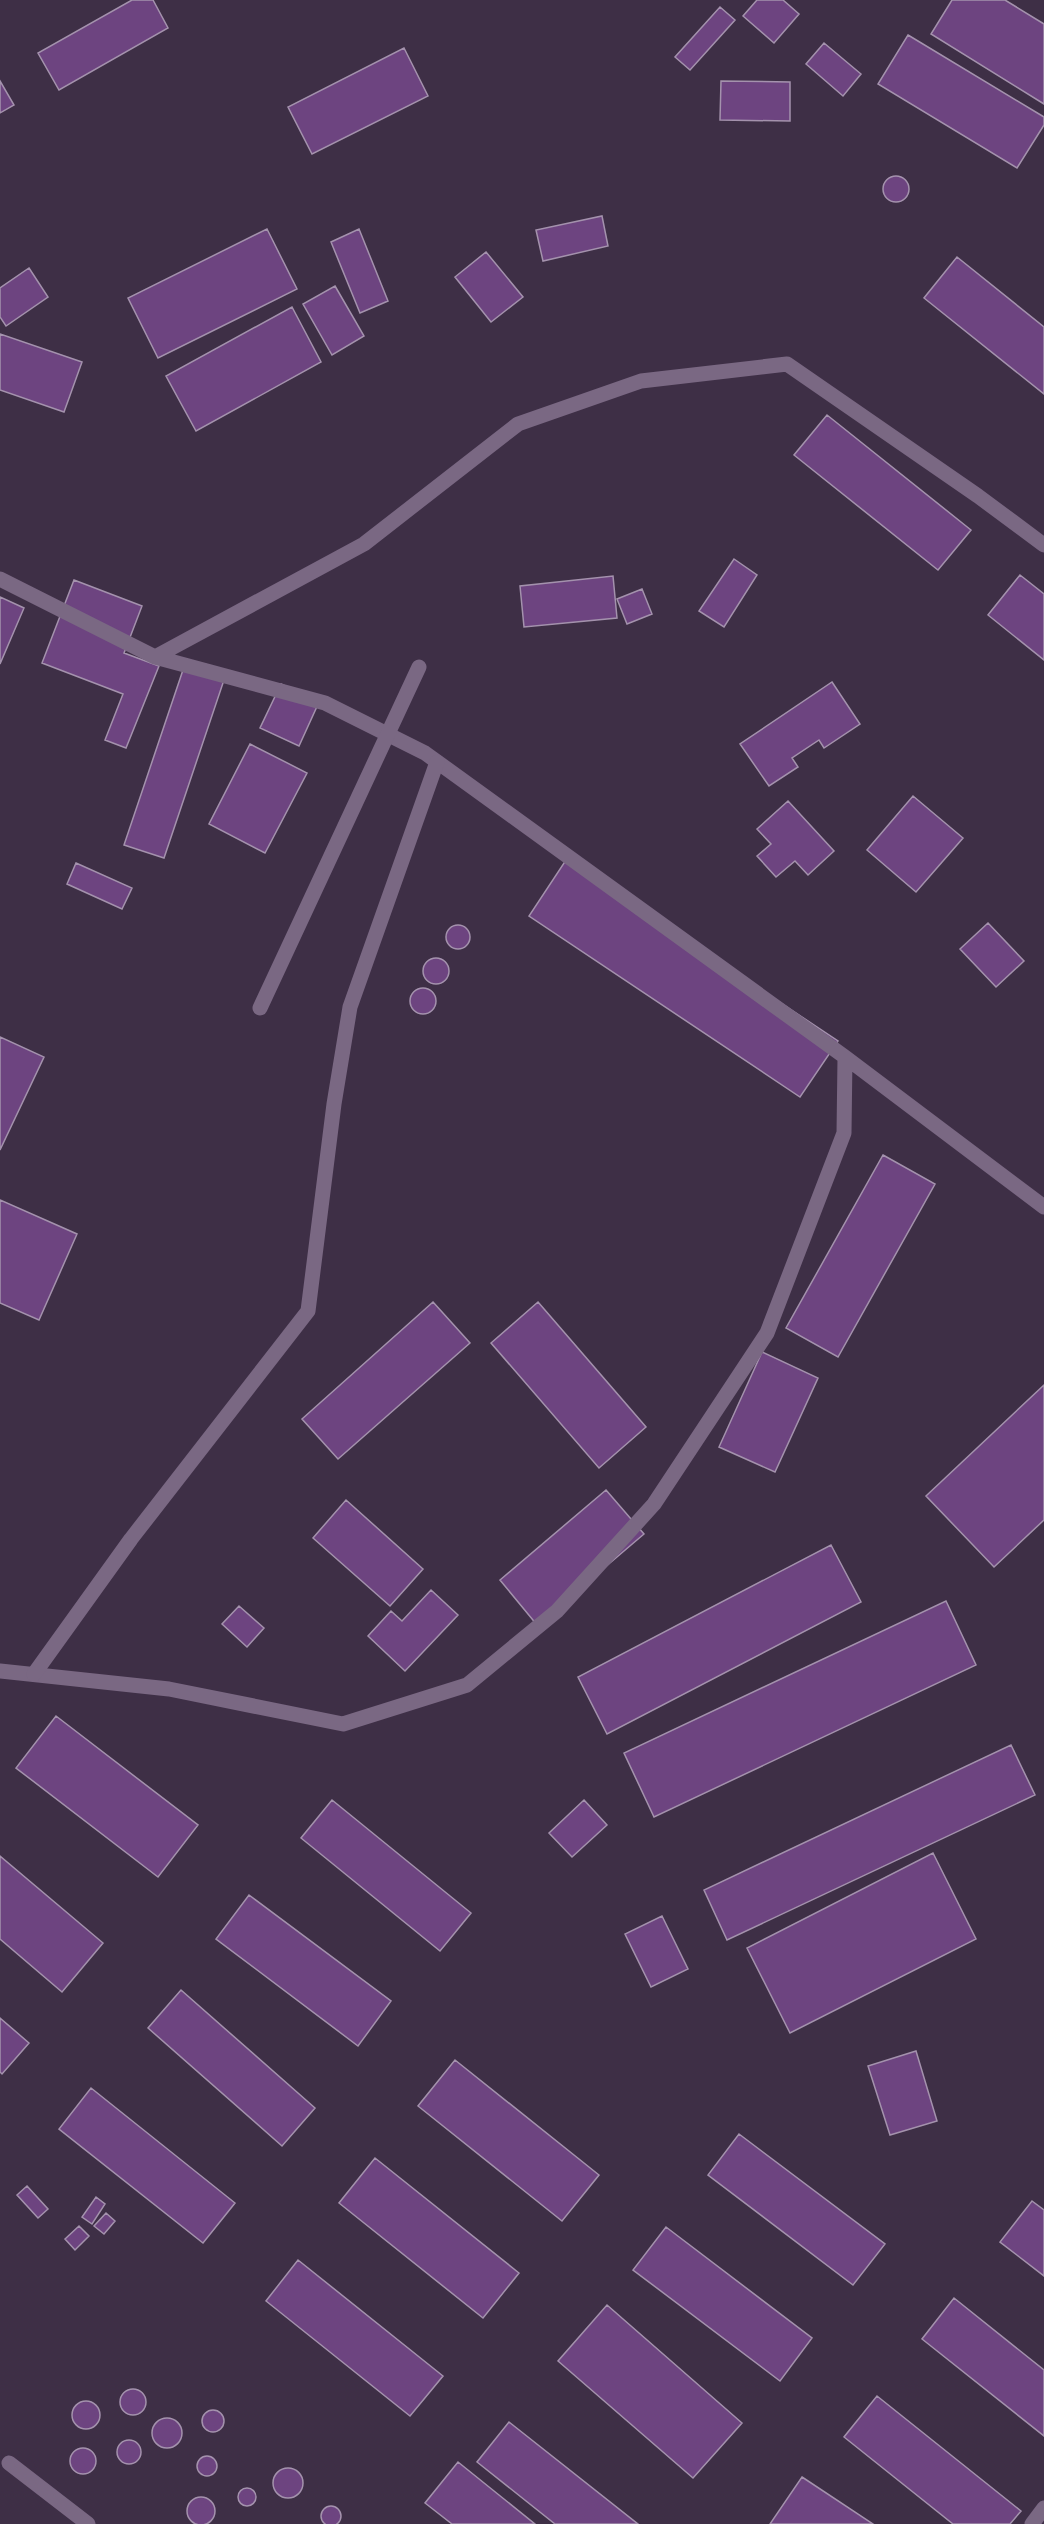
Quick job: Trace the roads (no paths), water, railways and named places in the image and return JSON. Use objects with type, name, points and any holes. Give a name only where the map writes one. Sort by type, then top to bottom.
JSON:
[{"type":"street","points":[[155,657],[364,544],[518,424],[640,381],[787,364],[978,496],[1044,545]]},
{"type":"street","points":[[0,579],[155,657],[325,703],[390,735],[437,762],[845,1057],[1044,1207]]},
{"type":"street","points":[[390,735],[260,1008],[419,667]]},
{"type":"street","points":[[34,1674],[131,1539],[308,1311],[334,1104],[350,1007],[437,762]]},
{"type":"street","points":[[0,1671],[169,1689],[343,1724],[467,1685],[557,1611],[654,1504],[767,1333],[844,1133],[845,1057]]},
{"type":"street","points":[[9,2463],[88,2524]]},
{"type":"street","points":[[1032,2524],[1044,2508]]}]
